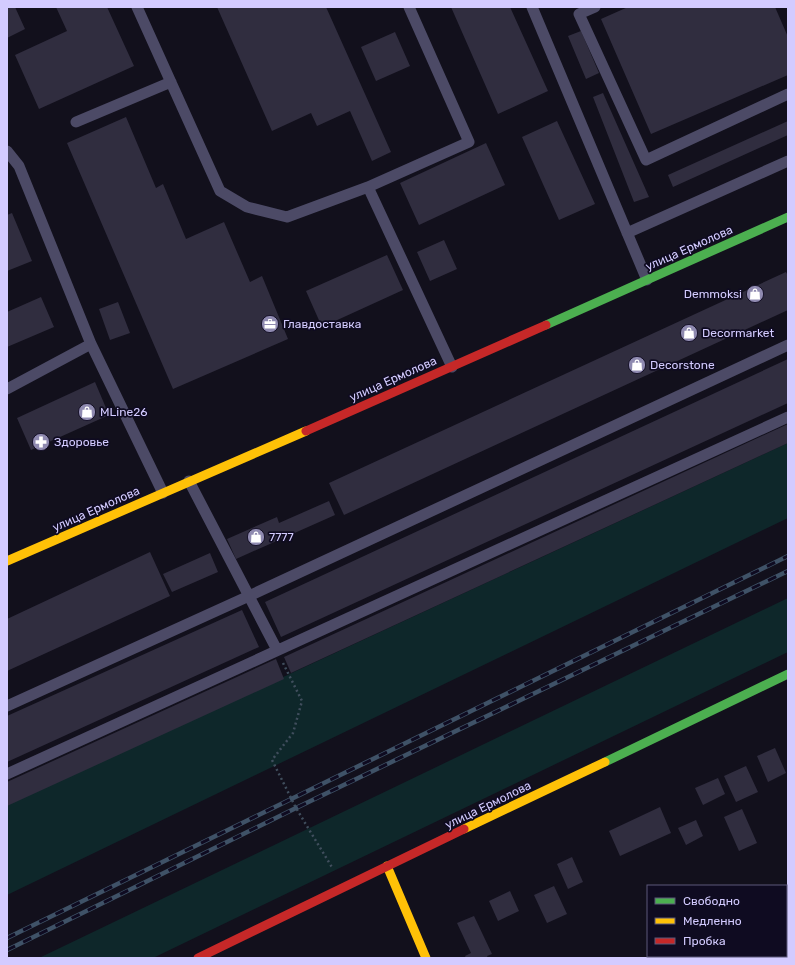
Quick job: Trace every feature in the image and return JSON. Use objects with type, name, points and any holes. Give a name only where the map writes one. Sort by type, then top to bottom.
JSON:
[{"type":"main road","name":"улица Ермолова","points":[[7,561],[788,217]]},
{"type":"main road","name":"улица Ермолова","points":[[198,958],[788,674]]},
{"type":"main road","points":[[387,866],[426,958]]},
{"type":"lane","points":[[137,7],[220,191],[247,207],[287,217],[368,188],[469,142],[408,7]]},
{"type":"lane","points":[[532,7],[647,280]]},
{"type":"lane","points":[[595,7],[579,14],[646,160],[788,94]]},
{"type":"lane","points":[[76,122],[171,82]]},
{"type":"lane","points":[[7,151],[19,166],[91,344],[163,493]]},
{"type":"lane","points":[[627,233],[788,161]]},
{"type":"lane","points":[[368,188],[452,366]]},
{"type":"lane","points":[[7,389],[91,344]]},
{"type":"lane","points":[[7,706],[249,596],[788,345]]},
{"type":"lane","points":[[7,774],[788,417]]},
{"type":"lane","points":[[189,481],[277,650]]},
{"type":"path","points":[[277,650],[302,701],[293,732],[272,760],[296,808],[343,887]]},
{"type":"green space","points":[[788,443],[788,518],[7,895],[7,805]]},
{"type":"green space","points":[[788,598],[788,652],[153,958],[39,958]]},
{"type":"building","points":[[7,7],[15,7],[25,29],[7,38]]},
{"type":"building","points":[[56,7],[107,7],[134,66],[39,109],[15,55],[67,31]]},
{"type":"building","points":[[217,7],[326,7],[391,152],[372,161],[350,111],[317,126],[311,113],[272,131]]},
{"type":"building","points":[[451,7],[510,7],[548,91],[498,114]]},
{"type":"building","points":[[628,7],[775,7],[788,37],[788,75],[651,134],[601,19]]},
{"type":"building","points":[[581,31],[599,73],[586,79],[568,36]]},
{"type":"building","points":[[395,32],[410,66],[376,81],[361,47]]},
{"type":"building","points":[[603,93],[649,197],[634,202],[593,97]]},
{"type":"building","points":[[126,117],[156,188],[163,184],[186,239],[224,222],[250,282],[262,276],[288,339],[173,389],[67,143]]},
{"type":"building","points":[[557,121],[595,204],[559,220],[522,137]]},
{"type":"building","points":[[788,121],[788,135],[673,187],[668,175]]},
{"type":"building","points":[[486,143],[505,185],[419,225],[400,183]]},
{"type":"building","points":[[12,213],[32,261],[7,271],[7,215]]},
{"type":"building","points":[[444,240],[457,269],[430,281],[417,252]]},
{"type":"building","points":[[387,255],[403,290],[322,327],[306,291]]},
{"type":"building","points":[[786,272],[788,276],[788,310],[344,515],[329,483]]},
{"type":"building","points":[[41,297],[54,327],[7,347],[7,312]]},
{"type":"building","points":[[118,302],[130,333],[110,340],[99,309]]},
{"type":"building","points":[[788,359],[788,403],[281,637],[265,602]]},
{"type":"building","points":[[95,382],[109,415],[31,450],[17,418]]},
{"type":"building","points":[[788,424],[788,443],[291,673],[284,657]]},
{"type":"building","points":[[329,501],[335,515],[236,559],[227,539],[277,517],[279,523]]},
{"type":"building","points":[[150,552],[170,596],[7,671],[7,619]]},
{"type":"building","points":[[210,553],[218,572],[172,592],[163,574]]},
{"type":"building","points":[[242,610],[259,647],[7,762],[7,716]]},
{"type":"building","points":[[276,659],[284,679],[7,806],[7,782]]},
{"type":"building","points":[[775,748],[786,773],[768,782],[757,756]]},
{"type":"building","points":[[746,766],[758,792],[736,802],[724,776]]},
{"type":"building","points":[[718,778],[725,794],[703,805],[695,788]]},
{"type":"building","points":[[660,807],[671,833],[620,856],[609,831]]},
{"type":"building","points":[[742,809],[757,843],[739,851],[724,817]]},
{"type":"building","points":[[696,820],[703,836],[686,845],[678,828]]},
{"type":"building","points":[[572,857],[583,882],[568,889],[557,864]]},
{"type":"building","points":[[554,886],[567,914],[547,923],[534,895]]},
{"type":"building","points":[[510,891],[519,911],[498,921],[489,901]]},
{"type":"building","points":[[474,916],[492,954],[487,956],[488,958],[466,958],[465,956],[471,953],[457,923]]},
{"type":"building","points":[[787,939],[788,958],[754,958],[787,957]]},
{"type":"railway","points":[[7,938],[788,556]]},
{"type":"railway","points":[[7,950],[296,808],[788,571]]},
{"type":"traffic: fast","points":[[546,325],[788,217]]},
{"type":"traffic: fast","points":[[605,762],[788,674]]},
{"type":"traffic: slow","points":[[7,561],[306,431]]},
{"type":"traffic: slow","points":[[464,829],[605,762]]},
{"type":"traffic: slow","points":[[387,866],[426,958]]},
{"type":"traffic: jam","points":[[306,431],[546,325]]},
{"type":"traffic: jam","points":[[198,958],[464,829]]},
{"type":"place","name":"Demmoksi","points":[[755,294]]},
{"type":"place","name":"Главдоставка","points":[[270,324]]},
{"type":"place","name":"Decormarket","points":[[689,333]]},
{"type":"place","name":"Decorstone","points":[[637,365]]},
{"type":"place","name":"MLine26","points":[[87,412]]},
{"type":"place","name":"Здоровье","points":[[41,442]]},
{"type":"place","name":"7777","points":[[256,537]]}]
